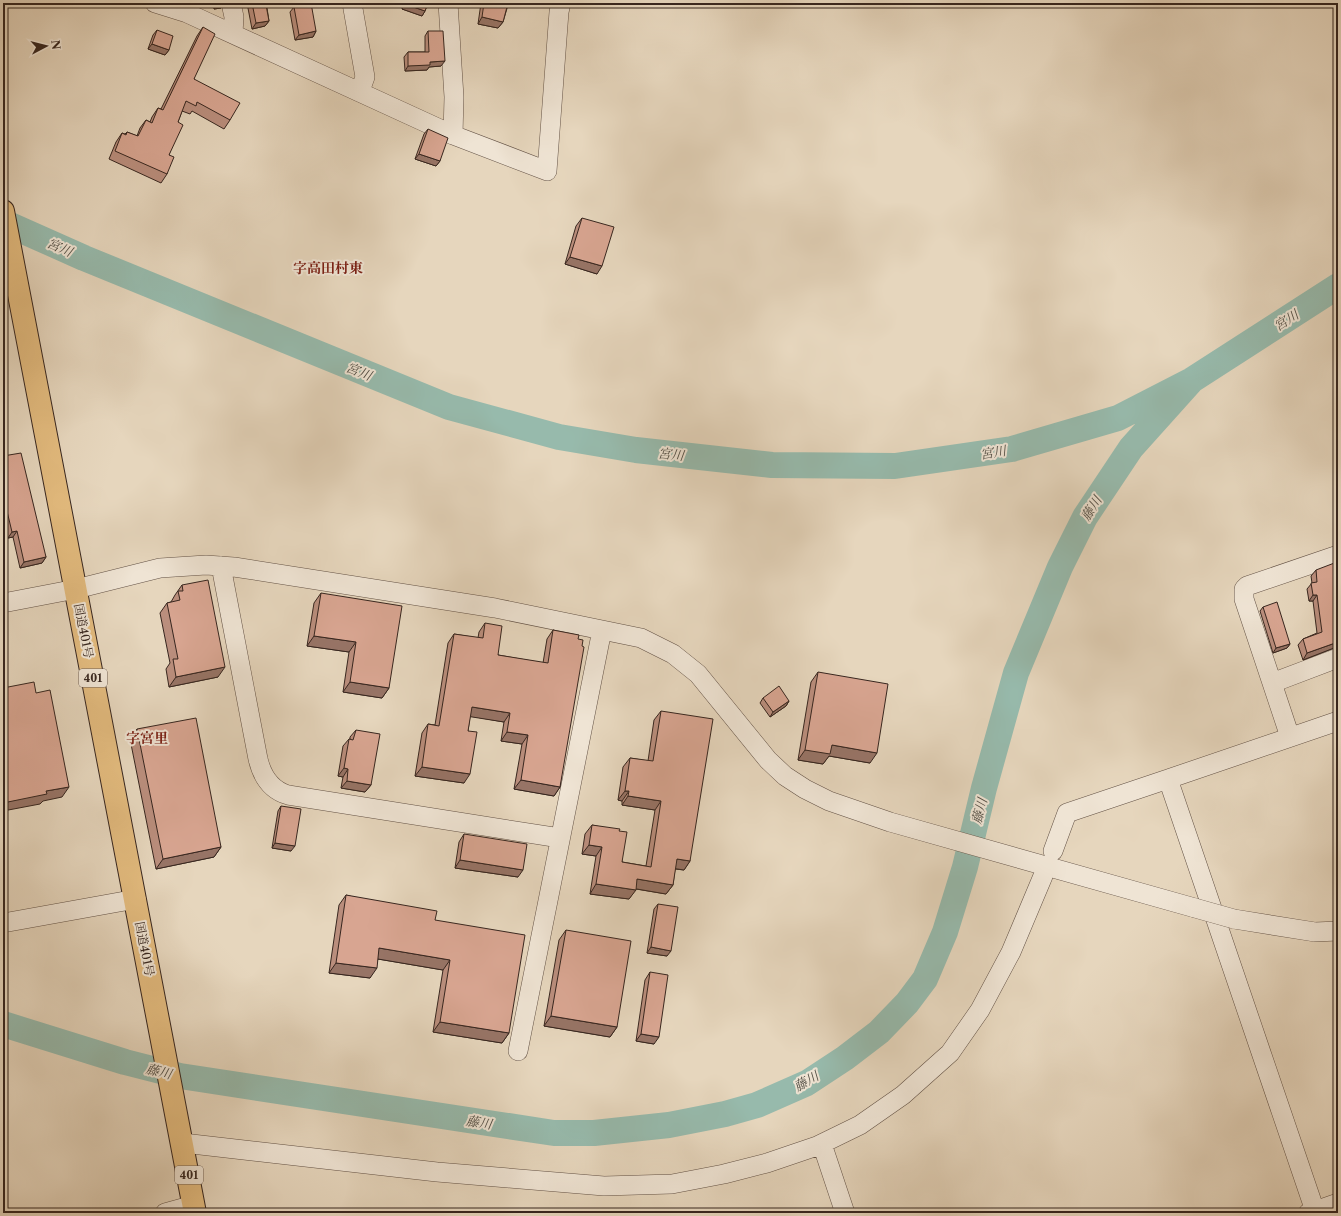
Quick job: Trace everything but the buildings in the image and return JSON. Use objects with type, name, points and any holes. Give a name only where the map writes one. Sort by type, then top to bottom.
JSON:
[{"type":"highway","name":"国道401号","points":[[3,211],[182,1140]]},
{"type":"highway","name":"401","points":[[182,1140],[195,1209]]},
{"type":"street","points":[[155,3],[186,8],[232,33],[454,134],[547,172],[559,12],[561,3]]},
{"type":"street","points":[[231,3],[234,17],[232,33]]},
{"type":"street","points":[[352,3],[365,77],[360,91]]},
{"type":"street","points":[[448,3],[454,97],[454,134]]},
{"type":"street","points":[[1290,737],[1244,599],[1244,589],[1247,586],[1338,555]]},
{"type":"street","points":[[221,566],[261,770],[276,791],[288,795],[560,838]]},
{"type":"street","points":[[3,603],[76,589],[160,568],[221,566],[496,608],[641,638],[673,654],[698,674],[768,760],[785,776],[805,790],[829,801],[1040,870],[1234,919],[1315,932],[1338,931]]},
{"type":"street","points":[[518,1052],[602,630]]},
{"type":"street","points":[[1272,683],[1338,658]]},
{"type":"street","points":[[1053,851],[1067,813],[1338,721]]},
{"type":"street","points":[[1168,779],[1313,1212],[1338,1203]]},
{"type":"street","points":[[182,1140],[438,1172],[604,1186],[672,1184],[724,1174],[767,1163],[822,1144],[860,1125],[903,1095],[950,1053],[980,1010],[1007,958],[1040,870]]},
{"type":"street","points":[[3,923],[136,899]]},
{"type":"street","points":[[822,1144],[845,1213]]},
{"type":"street","points":[[165,1213],[195,1209]]},
{"type":"waterway","name":"宮川","points":[[3,222],[84,258],[449,407],[559,437],[636,450],[772,465],[895,466],[1012,449],[1118,418],[1192,380],[1338,286]]},
{"type":"waterway","name":"藤川","points":[[3,1024],[125,1062],[180,1076],[554,1133],[594,1133],[669,1125],[725,1114],[757,1105],[807,1083],[845,1058],[879,1032],[907,1003],[925,979],[945,932],[965,867],[984,788],[1016,673],[1060,567],[1085,517],[1131,448],[1192,380]]},
{"type":"district","name":"字高田村東","points":[[328,268]]},
{"type":"district","name":"字宮里","points":[[147,738]]}]
